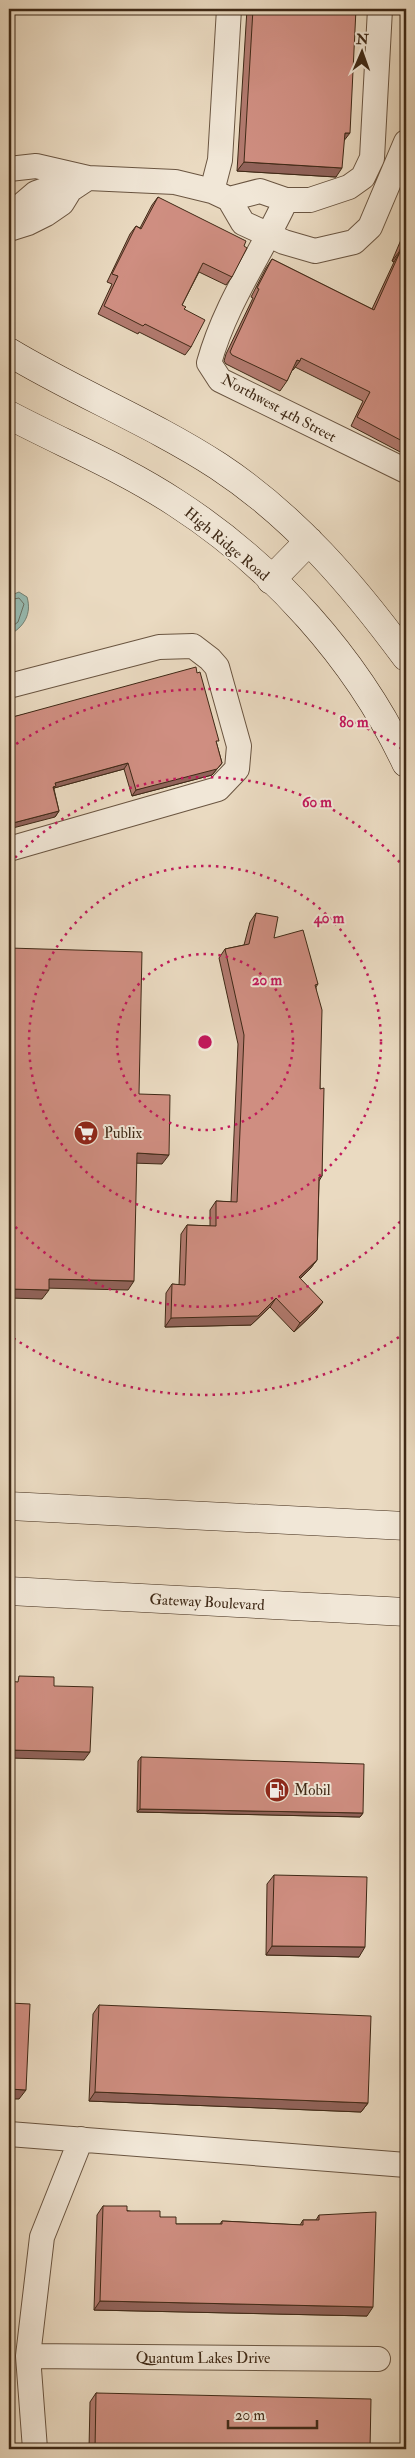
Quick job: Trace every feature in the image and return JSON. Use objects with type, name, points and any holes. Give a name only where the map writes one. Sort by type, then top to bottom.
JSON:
[{"type":"street","points":[[229,9],[220,160],[220,195],[244,223],[270,236],[315,251],[354,242],[370,227],[406,142]]},
{"type":"street","points":[[16,209],[36,193],[53,187],[79,184],[175,182],[220,195],[260,191],[286,200],[310,200],[349,188],[363,177],[372,158],[380,9]]},
{"type":"street","points":[[16,209],[10,168],[36,166],[79,184]]},
{"type":"street","points":[[9,229],[28,223],[46,214],[62,203],[79,184]]},
{"type":"street","name":"Northwest 4th Street","points":[[286,200],[270,236],[257,253],[216,338],[209,363],[220,380],[404,471]]},
{"type":"street","points":[[9,352],[219,467],[282,516],[309,541],[354,590],[406,657]]},
{"type":"street","name":"High Ridge Road","points":[[9,415],[176,502],[229,542],[271,580],[298,608],[346,664],[374,706],[406,763]]},
{"type":"street","points":[[271,580],[309,541]]},
{"type":"street","points":[[9,686],[159,646],[193,646],[210,659],[216,667],[239,746],[237,769],[218,790],[9,849]]},
{"type":"street","points":[[9,1506],[406,1526]]},
{"type":"street","name":"Gateway Boulevard","points":[[9,1591],[406,1612]]},
{"type":"street","points":[[9,2134],[406,2165]]},
{"type":"street","points":[[34,2449],[28,2356],[42,2237],[81,2139]]},
{"type":"street","name":"Quantum Lakes Drive","points":[[28,2356],[378,2359]]},
{"type":"water","points":[[19,592],[27,597],[28,609],[26,619],[19,628],[9,635],[9,596]]},
{"type":"building","points":[[253,9],[356,9],[350,133],[345,133],[342,168],[244,162]]},
{"type":"building","points":[[158,197],[246,241],[244,246],[247,248],[232,277],[203,263],[182,305],[186,307],[184,309],[205,320],[191,347],[104,306],[118,276],[112,274],[136,226],[141,229]]},
{"type":"building","points":[[406,234],[406,443],[357,417],[370,392],[301,358],[300,361],[297,360],[287,381],[232,355],[230,352],[259,289],[257,288],[272,259],[374,310]]},
{"type":"building","points":[[9,558],[14,573],[10,574],[12,582],[9,583]]},
{"type":"building","points":[[196,667],[197,673],[200,672],[219,741],[216,741],[222,763],[217,769],[136,790],[128,763],[55,783],[56,786],[53,787],[59,811],[9,824],[9,718]]},
{"type":"building","points":[[256,913],[278,917],[274,938],[303,930],[318,984],[315,985],[322,1010],[320,1089],[324,1088],[322,1176],[319,1177],[317,1260],[299,1277],[323,1302],[300,1323],[276,1298],[258,1316],[171,1318],[172,1284],[185,1285],[187,1225],[216,1226],[216,1201],[237,1202],[244,1035],[225,949],[249,944]]},
{"type":"building","name":"Publix","points":[[9,948],[142,952],[139,1094],[170,1095],[169,1155],[137,1153],[134,1281],[49,1279],[49,1290],[9,1289]]},
{"type":"building","points":[[19,1676],[54,1677],[54,1686],[93,1687],[90,1752],[9,1750],[9,1681],[18,1682]]},
{"type":"building","name":"Mobil","points":[[141,1757],[364,1764],[363,1813],[140,1809]]},
{"type":"building","points":[[274,1875],[367,1877],[365,1947],[272,1946]]},
{"type":"building","points":[[9,2003],[30,2004],[26,2090],[9,2089]]},
{"type":"building","points":[[99,2005],[371,2016],[368,2103],[95,2092]]},
{"type":"building","points":[[103,2206],[127,2206],[127,2211],[160,2211],[160,2217],[176,2217],[176,2224],[222,2224],[222,2221],[303,2225],[303,2220],[319,2220],[319,2215],[376,2212],[373,2307],[100,2301]]},
{"type":"building","points":[[96,2393],[371,2399],[370,2449],[95,2449]]},
{"type":"place","name":"Publix","points":[[86,1133]]},
{"type":"place","name":"Mobil","points":[[277,1790]]}]
